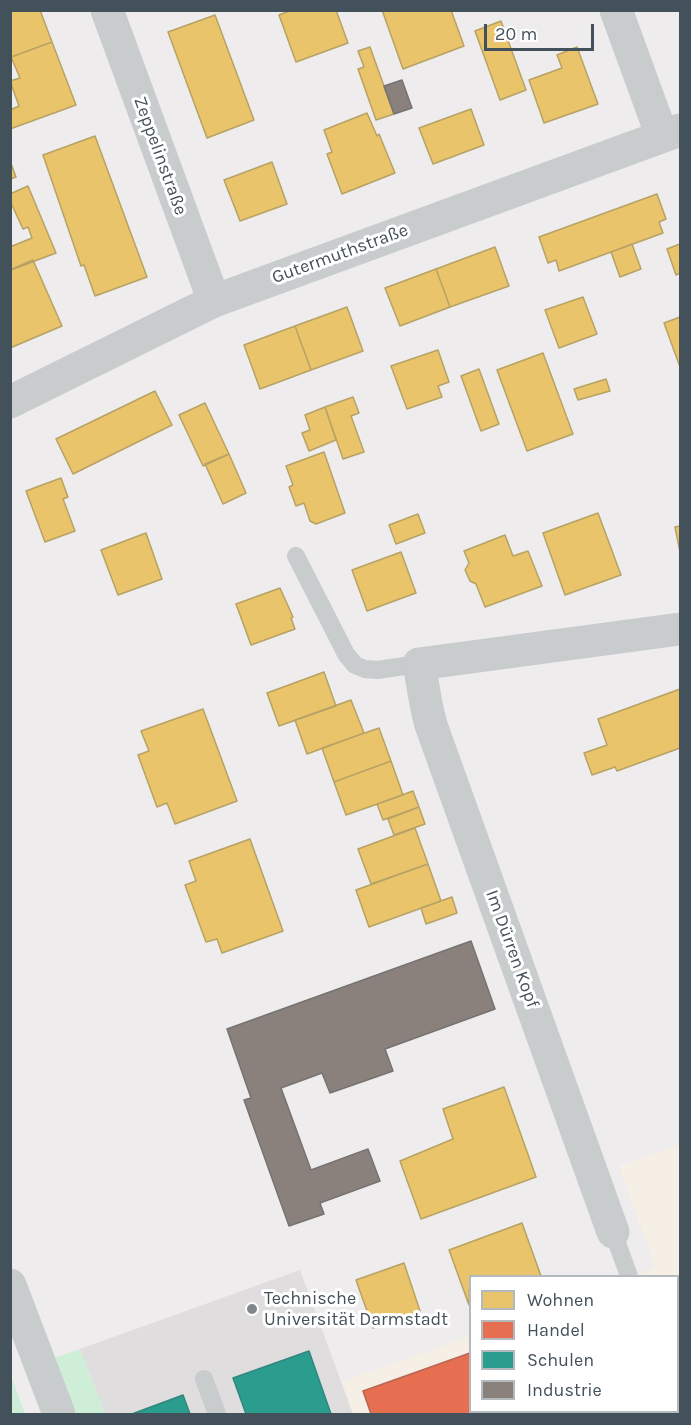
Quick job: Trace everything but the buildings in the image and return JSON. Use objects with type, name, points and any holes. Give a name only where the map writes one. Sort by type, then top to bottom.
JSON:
[{"type":"street","name":"Zeppelinstraße","points":[[106,10],[214,301]]},
{"type":"street","points":[[616,10],[671,133]]},
{"type":"street","name":"Gutermuthstraße","points":[[10,402],[214,301],[671,133]]},
{"type":"street","points":[[419,664],[681,629]]},
{"type":"street","name":"Im Dürren Kopf","points":[[419,664],[426,710],[431,725],[614,1232]]},
{"type":"street","points":[[10,1285],[59,1414]]},
{"type":"lane","points":[[296,556],[346,654],[355,665],[377,670],[419,664]]},
{"type":"lane","points":[[614,1232],[629,1275]]},
{"type":"lane","points":[[204,1378],[217,1414]]},
{"type":"shaded area","points":[[680,1144],[680,1414],[353,1414],[341,1382],[469,1336],[469,1413],[679,1413],[679,1275],[637,1275],[656,1268],[619,1166]]},
{"type":"shaded area","name":"Technische Universität Darmstadt","points":[[300,1270],[353,1414],[105,1414],[80,1349]]},
{"type":"green space","points":[[80,1349],[105,1414],[76,1414],[55,1358]]},
{"type":"green space","points":[[11,1376],[25,1414],[11,1414]]},
{"type":"place","name":"Technische Universität Darmstadt","points":[[252,1309]]}]
